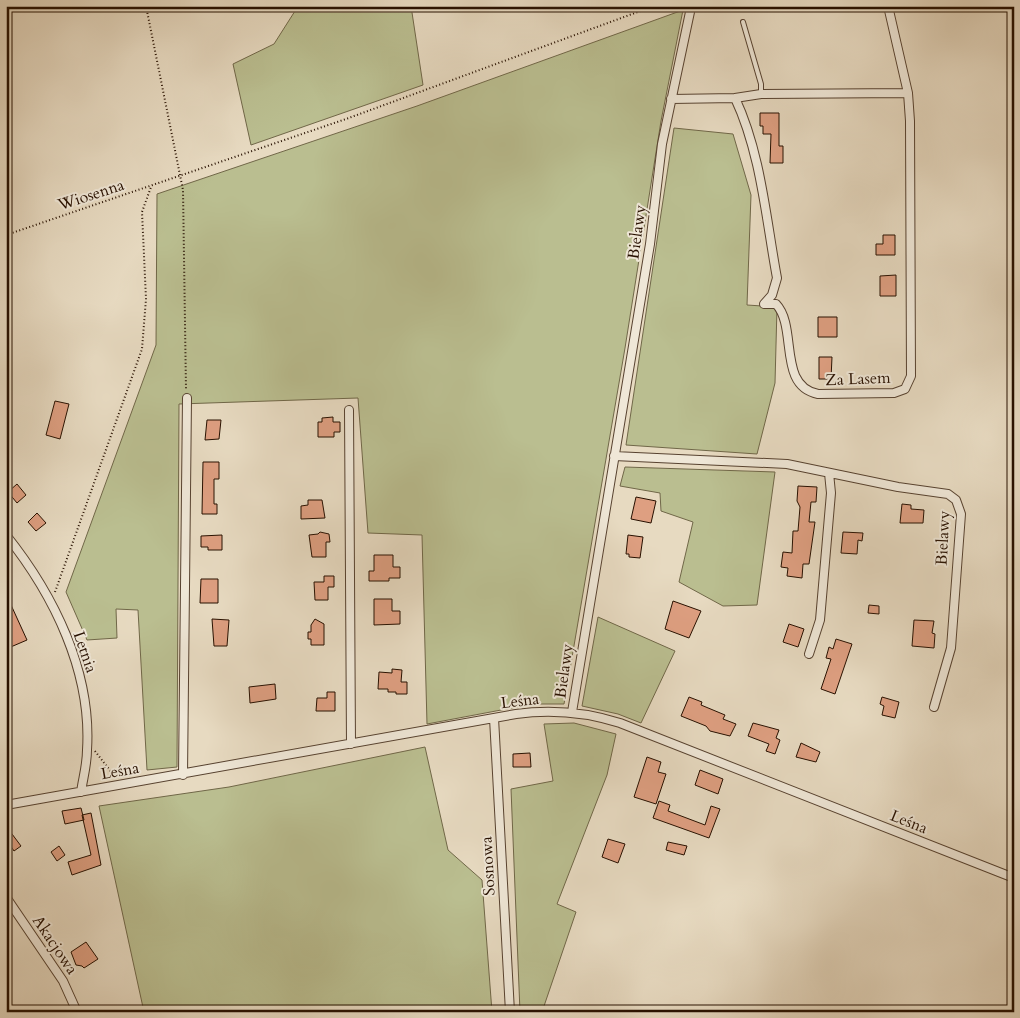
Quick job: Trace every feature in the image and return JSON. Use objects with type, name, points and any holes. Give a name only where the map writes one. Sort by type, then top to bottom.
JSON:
[{"type":"street","name":"Za Lasem","points":[[735,98],[744,118],[755,158],[777,278],[772,295],[764,304],[776,304],[783,311],[795,375],[808,392],[818,394],[888,394],[904,389],[911,376],[910,121],[908,93],[888,6]]},
{"type":"street","name":"Bielawy","points":[[572,712],[650,244],[662,144],[690,12]]},
{"type":"street","points":[[671,99],[735,98],[761,94],[908,93]]},
{"type":"street","points":[[182,775],[186,398]]},
{"type":"street","points":[[349,410],[351,744]]},
{"type":"street","name":"Bielawy","points":[[614,456],[787,464],[898,487],[939,492],[953,497],[959,505],[961,519],[951,648],[934,707]]},
{"type":"street","points":[[810,654],[820,620],[831,493],[829,473]]},
{"type":"street","name":"Letnia","points":[[6,535],[27,563],[50,601],[76,662],[84,700],[88,738],[81,792]]},
{"type":"street","name":"Leśna","points":[[6,805],[494,718],[537,712],[572,712],[600,717],[632,728],[1014,878]]},
{"type":"street","name":"Sosnowa","points":[[494,718],[510,1012]]},
{"type":"street","name":"Akacjowa","points":[[6,897],[63,981],[77,1012]]},
{"type":"lane","points":[[743,22],[761,84],[761,94]]},
{"type":"path","points":[[146,6],[181,174],[184,209],[186,398]]},
{"type":"path","name":"Wiosenna","points":[[6,235],[346,119],[654,6]]},
{"type":"path","points":[[50,601],[142,349],[146,299],[142,212],[151,186]]},
{"type":"path","points":[[88,738],[106,767],[123,785]]},
{"type":"green space","points":[[302,6],[411,6],[423,85],[251,145],[233,64],[274,44],[295,11]]},
{"type":"green space","points":[[683,10],[661,121],[625,348],[564,704],[533,704],[427,724],[422,535],[368,533],[358,398],[179,404],[177,767],[147,770],[138,610],[116,609],[117,638],[87,640],[66,592],[156,345],[157,194],[417,106]]},
{"type":"green space","points":[[674,128],[733,134],[751,195],[747,305],[777,307],[775,383],[757,454],[626,445]]},
{"type":"green space","points":[[625,467],[775,472],[757,605],[723,606],[679,582],[693,522],[661,511],[660,493],[620,486]]},
{"type":"green space","points":[[598,617],[675,651],[641,723],[618,714],[582,706]]},
{"type":"green space","points":[[574,723],[616,734],[607,775],[557,904],[576,912],[542,1012],[520,1012],[511,789],[553,781],[544,724]]},
{"type":"green space","points":[[425,747],[448,850],[482,880],[492,1012],[144,1012],[99,806],[229,787]]},
{"type":"building","points":[[760,113],[779,113],[779,146],[783,146],[783,163],[770,163],[771,134],[763,134],[763,126],[760,126]]},
{"type":"building","points":[[883,235],[895,235],[895,255],[876,255],[876,244],[883,244]]},
{"type":"building","points":[[896,275],[896,296],[880,296],[880,276]]},
{"type":"building","points":[[818,317],[837,317],[837,337],[818,337]]},
{"type":"building","points":[[819,357],[832,357],[831,379],[819,379]]},
{"type":"building","points":[[55,401],[69,404],[60,439],[46,435]]},
{"type":"building","points":[[333,417],[333,422],[340,422],[340,432],[334,432],[334,437],[318,437],[318,422],[322,422],[322,418]]},
{"type":"building","points":[[207,420],[221,420],[219,439],[205,440]]},
{"type":"building","points":[[203,462],[219,462],[219,479],[214,479],[214,504],[217,504],[217,514],[202,514]]},
{"type":"building","points":[[17,484],[26,495],[17,503],[8,492]]},
{"type":"building","points":[[798,486],[817,487],[816,502],[811,502],[809,522],[815,522],[809,564],[803,564],[802,578],[787,576],[788,568],[781,567],[783,552],[792,553],[793,531],[798,531],[800,507],[797,501]]},
{"type":"building","points":[[636,497],[656,501],[651,523],[631,519]]},
{"type":"building","points":[[308,500],[322,500],[325,518],[301,519],[301,506],[308,505]]},
{"type":"building","points":[[902,504],[911,505],[911,509],[924,510],[923,523],[900,523]]},
{"type":"building","points":[[37,513],[46,523],[36,531],[28,522]]},
{"type":"building","points":[[320,532],[329,534],[330,542],[326,542],[326,557],[312,557],[309,535]]},
{"type":"building","points":[[843,532],[863,533],[862,541],[858,540],[857,554],[841,553]]},
{"type":"building","points":[[222,535],[222,550],[208,550],[208,547],[201,547],[201,536]]},
{"type":"building","points":[[628,535],[643,537],[640,558],[629,557],[629,554],[626,554]]},
{"type":"building","points":[[374,555],[393,555],[393,567],[400,567],[400,578],[389,578],[389,581],[369,581],[369,571],[374,571]]},
{"type":"building","points":[[324,576],[334,576],[334,587],[328,587],[328,600],[315,600],[314,582],[324,582]]},
{"type":"building","points":[[201,579],[218,579],[218,603],[200,603]]},
{"type":"building","points":[[6,594],[27,640],[6,649],[6,640],[9,638],[6,628],[10,626],[6,617]]},
{"type":"building","points":[[374,599],[392,599],[392,611],[400,611],[400,624],[374,625]]},
{"type":"building","points":[[673,601],[701,611],[689,638],[665,629]]},
{"type":"building","points":[[869,605],[879,606],[879,614],[868,613]]},
{"type":"building","points":[[212,619],[229,620],[227,646],[214,646]]},
{"type":"building","points":[[315,619],[324,624],[324,645],[311,645],[311,639],[308,639],[308,632],[311,632],[311,625]]},
{"type":"building","points":[[914,620],[934,621],[932,633],[935,634],[934,648],[912,646]]},
{"type":"building","points":[[789,624],[804,629],[798,647],[783,642]]},
{"type":"building","points":[[836,639],[852,644],[835,694],[821,689],[831,659],[826,658],[829,647],[833,649]]},
{"type":"building","points":[[392,669],[402,670],[401,682],[407,682],[407,694],[396,694],[396,692],[388,692],[388,689],[378,689],[379,672],[392,673]]},
{"type":"building","points":[[275,684],[276,699],[250,703],[249,687]]},
{"type":"building","points":[[327,692],[335,692],[335,711],[316,711],[317,698],[327,698]]},
{"type":"building","points":[[689,697],[702,702],[701,705],[725,715],[723,719],[736,724],[730,736],[710,731],[706,726],[681,716]]},
{"type":"building","points":[[882,697],[899,702],[895,718],[882,715],[884,706],[880,704]]},
{"type":"building","points":[[753,723],[779,730],[776,738],[780,740],[775,754],[766,751],[769,744],[748,736]]},
{"type":"building","points":[[801,743],[820,752],[816,762],[796,757]]},
{"type":"building","points":[[530,753],[531,767],[513,767],[513,754]]},
{"type":"building","points":[[647,757],[661,762],[658,772],[666,774],[656,804],[634,797]]},
{"type":"building","points":[[700,770],[723,779],[718,794],[695,785]]},
{"type":"building","points":[[659,801],[670,805],[668,811],[705,825],[711,806],[720,809],[709,838],[653,818]]},
{"type":"building","points":[[81,808],[84,820],[65,824],[62,811]]},
{"type":"building","points":[[91,813],[101,865],[72,875],[68,862],[91,855],[82,815]]},
{"type":"building","points":[[6,826],[21,846],[14,851],[6,839]]},
{"type":"building","points":[[608,839],[625,844],[618,863],[602,857]]},
{"type":"building","points":[[668,842],[687,846],[684,855],[666,850]]},
{"type":"building","points":[[59,846],[65,855],[57,861],[51,852]]},
{"type":"building","points":[[86,942],[98,959],[84,968],[76,965],[71,952]]}]
